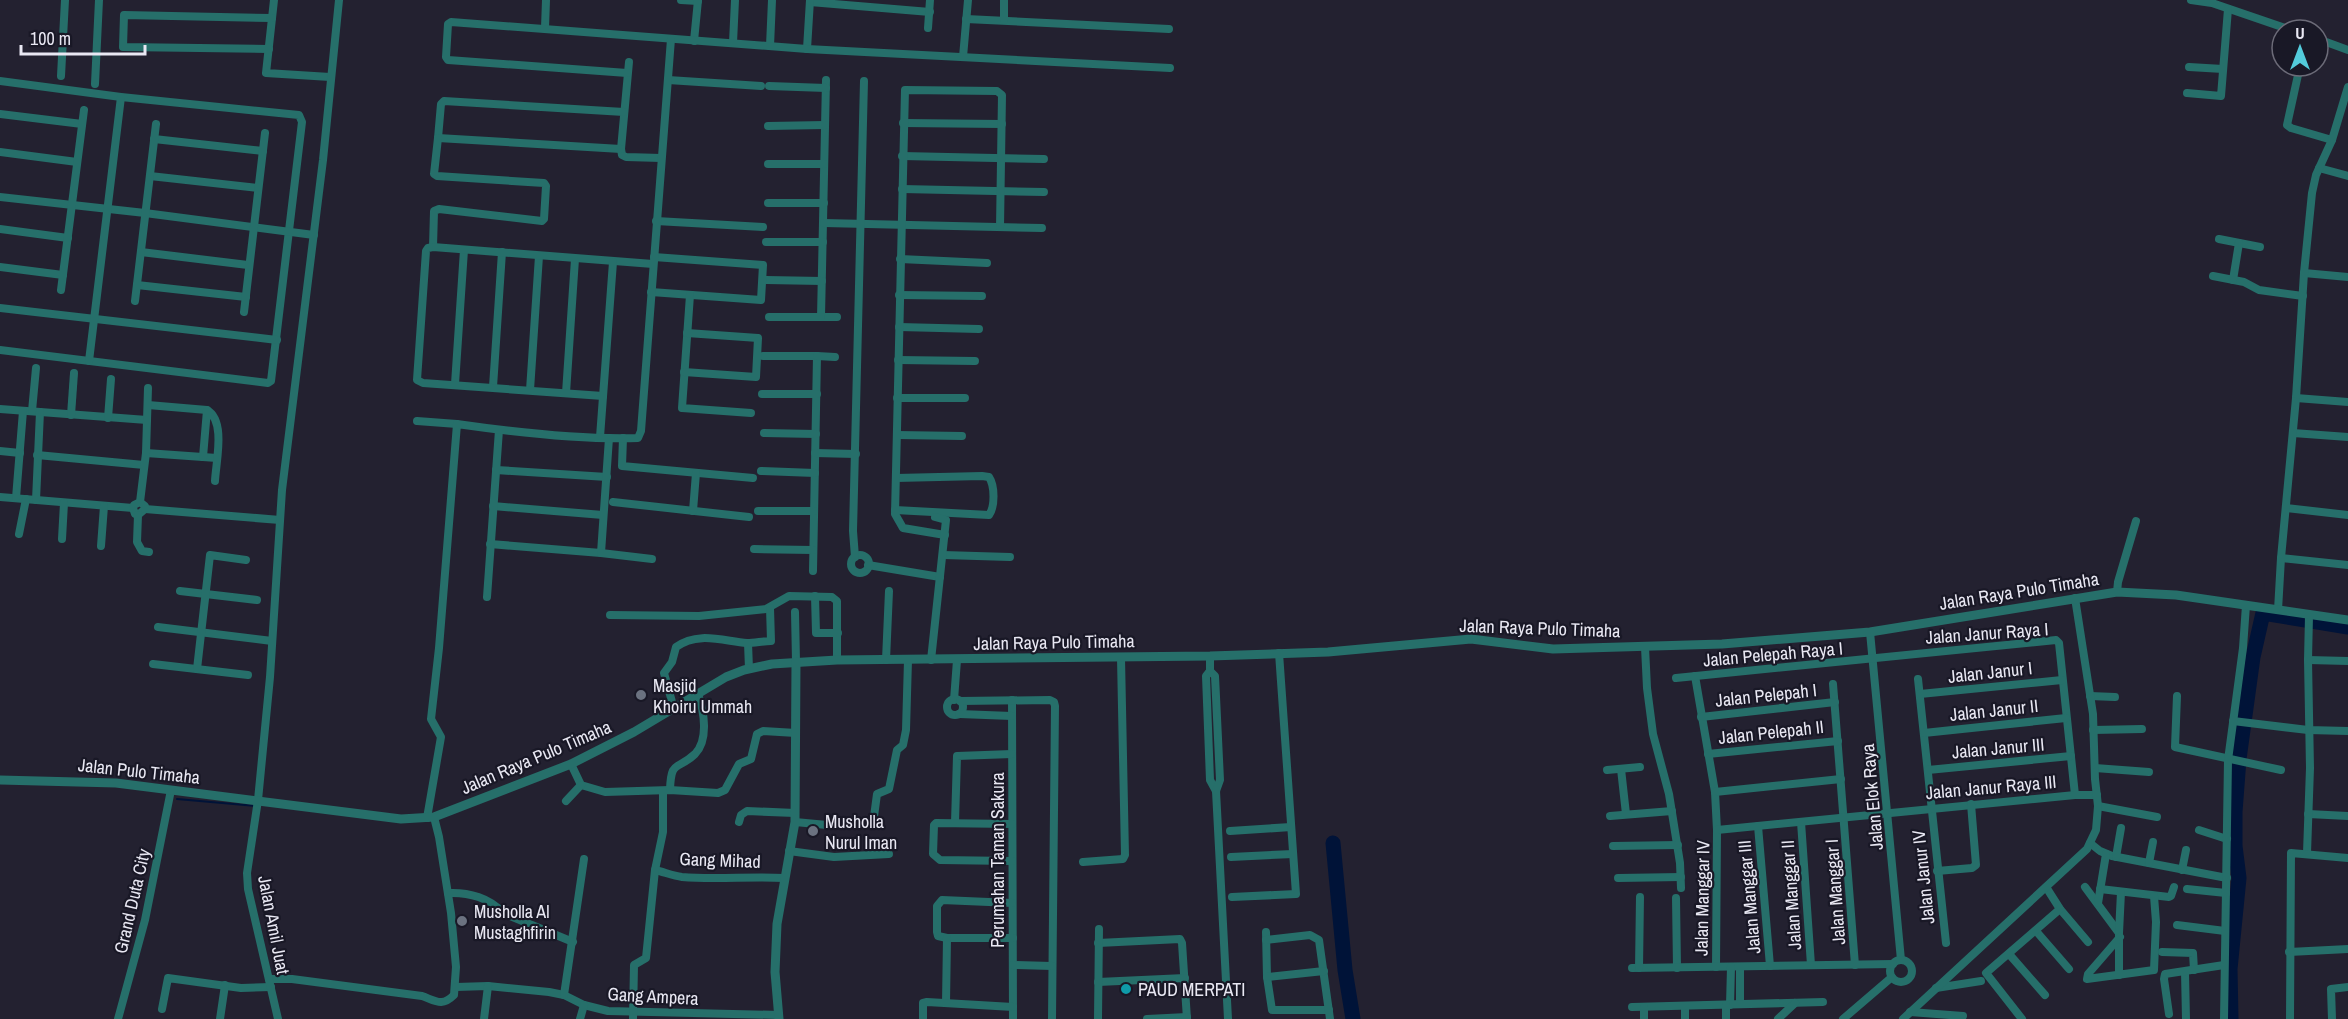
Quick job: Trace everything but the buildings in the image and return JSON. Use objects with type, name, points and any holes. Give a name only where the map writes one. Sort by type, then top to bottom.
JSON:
[{"type":"street","points":[[61,76],[65,0]]},
{"type":"street","points":[[95,84],[99,0]]},
{"type":"street","points":[[274,0],[266,73],[330,77]]},
{"type":"street","name":"Jalan Amil Juat","points":[[278,1019],[248,889],[247,873],[258,800],[280,520],[323,160],[339,0]]},
{"type":"street","points":[[545,28],[546,0]]},
{"type":"street","points":[[681,0],[698,1],[694,40]]},
{"type":"street","points":[[733,43],[735,0]]},
{"type":"street","points":[[770,46],[772,0]]},
{"type":"street","points":[[928,28],[930,0]]},
{"type":"street","points":[[963,57],[968,0]]},
{"type":"street","points":[[1004,0],[1004,20]]},
{"type":"street","points":[[2191,0],[2212,2],[2270,23]]},
{"type":"street","points":[[807,49],[810,1],[930,12]]},
{"type":"street","points":[[2187,93],[2221,96],[2228,9]]},
{"type":"street","points":[[269,49],[123,47],[124,15],[272,18]]},
{"type":"street","points":[[966,19],[1169,29]]},
{"type":"street","points":[[627,73],[446,59],[449,23],[545,28],[807,49],[1170,68]]},
{"type":"street","points":[[417,421],[499,430],[638,438],[641,431],[671,39]]},
{"type":"street","points":[[2330,43],[2348,50]]},
{"type":"street","points":[[629,62],[622,155],[661,158]]},
{"type":"street","points":[[2189,66],[2223,69]]},
{"type":"street","points":[[2297,78],[2287,124],[2291,128],[2332,140]]},
{"type":"street","points":[[668,80],[765,86],[826,84],[821,317]]},
{"type":"street","points":[[0,81],[121,97],[299,115],[302,118],[273,377],[267,383],[0,350]]},
{"type":"street","points":[[864,81],[855,557],[851,562],[855,571],[862,572],[868,565]]},
{"type":"street","points":[[2278,610],[2312,193],[2319,168],[2332,140],[2348,87]]},
{"type":"street","points":[[945,535],[903,528],[895,512],[904,91],[908,89],[997,91],[1002,98],[1000,227]]},
{"type":"street","points":[[89,361],[121,97]]},
{"type":"street","points":[[433,247],[434,211],[439,209],[542,221],[544,219],[546,186],[544,183],[434,174],[441,104],[444,101],[624,112]]},
{"type":"street","points":[[61,290],[70,205],[84,110]]},
{"type":"street","points":[[0,114],[82,124]]},
{"type":"street","points":[[903,123],[1002,124]]},
{"type":"street","points":[[135,301],[156,124]]},
{"type":"street","points":[[768,126],[825,125]]},
{"type":"street","points":[[244,312],[264,134]]},
{"type":"street","points":[[438,138],[621,149]]},
{"type":"street","points":[[154,139],[263,151]]},
{"type":"street","points":[[0,152],[77,162]]},
{"type":"street","points":[[902,156],[1044,159]]},
{"type":"street","points":[[768,164],[824,164]]},
{"type":"street","points":[[2319,168],[2348,176]]},
{"type":"street","points":[[150,176],[258,188]]},
{"type":"street","points":[[902,189],[1044,192]]},
{"type":"street","points":[[0,197],[314,235]]},
{"type":"street","points":[[768,203],[824,203]]},
{"type":"street","points":[[656,221],[763,227]]},
{"type":"street","points":[[824,223],[1042,228]]},
{"type":"street","points":[[0,229],[68,238]]},
{"type":"street","points":[[2219,239],[2260,247]]},
{"type":"street","points":[[766,242],[823,242]]},
{"type":"street","points":[[2233,280],[2239,243]]},
{"type":"street","points":[[603,396],[423,383],[417,380],[426,251],[433,247],[614,262],[653,260],[763,265],[761,300],[651,292]]},
{"type":"street","points":[[455,384],[464,250]]},
{"type":"street","points":[[141,252],[248,265]]},
{"type":"street","points":[[493,387],[502,252]]},
{"type":"street","points":[[530,390],[538,256]]},
{"type":"street","points":[[566,393],[575,259]]},
{"type":"street","points":[[900,259],[987,262]]},
{"type":"street","points":[[600,437],[614,262]]},
{"type":"street","points":[[0,267],[63,275]]},
{"type":"street","points":[[2304,273],[2348,277]]},
{"type":"street","points":[[2213,276],[2246,283],[2259,290],[2303,296]]},
{"type":"street","points":[[766,280],[822,281]]},
{"type":"street","points":[[137,285],[246,297]]},
{"type":"street","points":[[690,295],[682,408],[751,413]]},
{"type":"street","points":[[899,295],[982,296]]},
{"type":"street","points":[[0,308],[277,340]]},
{"type":"street","points":[[769,317],[837,317]]},
{"type":"street","points":[[899,327],[979,329]]},
{"type":"street","points":[[684,372],[756,377],[758,338],[687,333]]},
{"type":"street","points":[[763,356],[835,357]]},
{"type":"street","points":[[813,571],[818,356]]},
{"type":"street","points":[[898,360],[975,361]]},
{"type":"street","points":[[36,368],[36,500]]},
{"type":"street","points":[[71,415],[74,373]]},
{"type":"street","points":[[108,418],[111,379]]},
{"type":"street","points":[[148,388],[146,453],[140,502],[145,506],[139,511],[137,542],[138,547],[149,552]]},
{"type":"street","points":[[762,394],[817,394]]},
{"type":"street","points":[[897,398],[965,398]]},
{"type":"street","points":[[2296,398],[2348,402]]},
{"type":"street","points":[[148,405],[207,410],[214,416],[219,427],[215,481]]},
{"type":"street","points":[[0,409],[147,420]]},
{"type":"street","points":[[203,456],[207,410]]},
{"type":"street","points":[[16,498],[22,411]]},
{"type":"street","points":[[162,1009],[168,978],[225,985],[270,983],[292,979],[422,996],[441,1003],[447,1002],[454,995],[456,967],[448,893],[439,837],[432,820],[441,737],[431,720],[457,424]]},
{"type":"street","points":[[487,597],[499,430]]},
{"type":"street","points":[[764,433],[816,434]]},
{"type":"street","points":[[2293,433],[2348,437]]},
{"type":"street","points":[[897,435],[962,436]]},
{"type":"street","points":[[601,553],[609,438]]},
{"type":"street","points":[[623,438],[622,466],[753,478]]},
{"type":"street","points":[[0,451],[20,453]]},
{"type":"street","points":[[146,453],[217,458]]},
{"type":"street","points":[[815,453],[856,454]]},
{"type":"street","points":[[37,455],[144,465]]},
{"type":"street","points":[[496,470],[607,477]]},
{"type":"street","points":[[761,471],[815,473]]},
{"type":"street","points":[[693,511],[696,473]]},
{"type":"street","points":[[895,512],[989,515],[992,510],[993,483],[989,477],[982,476],[896,478]]},
{"type":"street","points":[[0,497],[139,511],[280,520]]},
{"type":"street","points":[[19,534],[26,499]]},
{"type":"street","points":[[613,502],[749,517]]},
{"type":"street","points":[[62,539],[64,503]]},
{"type":"street","points":[[101,546],[104,506]]},
{"type":"street","points":[[493,506],[603,515]]},
{"type":"street","points":[[2286,508],[2348,515]]},
{"type":"street","points":[[758,511],[814,511]]},
{"type":"street","points":[[895,512],[945,518],[931,660]]},
{"type":"street","points":[[2117,592],[2136,521]]},
{"type":"street","points":[[490,544],[652,559]]},
{"type":"street","points":[[754,549],[813,550]]},
{"type":"street","points":[[196,669],[210,555],[246,560]]},
{"type":"street","points":[[943,555],[1010,557]]},
{"type":"street","points":[[855,557],[864,556],[868,565]]},
{"type":"street","points":[[2281,558],[2348,564]]},
{"type":"street","points":[[868,565],[940,577]]},
{"type":"street","points":[[180,591],[257,600]]},
{"type":"street","points":[[886,660],[889,591]]},
{"type":"street","name":"Jalan Raya Pulo Timaha","points":[[274,802],[401,819],[432,820],[572,766],[699,697],[726,677],[749,669],[796,662],[886,660],[908,664],[931,660],[1122,661],[1210,665],[1280,661],[1328,652],[1471,639],[1553,649],[1645,651],[1871,635],[2076,605],[2117,592],[2176,596],[2245,608],[2278,610],[2309,621],[2348,620]]},
{"type":"street","points":[[610,615],[699,616],[770,608],[789,596],[835,598],[839,612],[837,660]]},
{"type":"street","points":[[815,596],[816,633],[838,633]]},
{"type":"street","points":[[1903,1019],[2046,887],[2090,843],[2096,830],[2098,806],[2090,696],[2076,605]]},
{"type":"street","points":[[674,709],[664,673],[672,662],[676,647],[693,638],[748,643],[771,641],[770,608]]},
{"type":"street","points":[[2224,1019],[2227,839],[2239,722],[2245,608]]},
{"type":"street","points":[[779,1017],[775,972],[777,924],[795,817],[795,612]]},
{"type":"street","points":[[2307,853],[2310,768],[2309,621]]},
{"type":"street","points":[[158,627],[272,641]]},
{"type":"street","name":"Jalan Elok Raya","points":[[1871,635],[1888,812],[1897,962]]},
{"type":"street","name":"Jalan Janur Raya I","points":[[1874,658],[2052,640],[2059,643],[2074,795]]},
{"type":"street","points":[[748,643],[749,669]]},
{"type":"street","points":[[1645,651],[1653,734],[1672,811],[1682,888]]},
{"type":"street","name":"Jalan Pelepah Raya I","points":[[1676,678],[1874,658]]},
{"type":"street","points":[[2308,660],[2348,661]]},
{"type":"street","points":[[957,661],[957,700],[963,706],[959,714]]},
{"type":"street","points":[[1083,862],[1114,861],[1123,859],[1125,855],[1122,661]]},
{"type":"street","points":[[1232,897],[1296,894],[1280,661]]},
{"type":"street","points":[[153,664],[248,675]]},
{"type":"street","points":[[739,822],[741,815],[747,811],[795,817],[827,825],[873,824],[877,794],[889,789],[897,750],[903,745],[906,730],[908,664]]},
{"type":"street","points":[[1210,665],[1215,676],[1217,714],[1220,780],[1216,790],[1228,1019]]},
{"type":"street","points":[[1210,665],[1206,676],[1210,780],[1216,790]]},
{"type":"street","name":"Jalan Manggar IV","points":[[1695,676],[1715,792],[1718,830],[1716,967]]},
{"type":"street","name":"Jalan Janur IV","points":[[1918,679],[1946,943]]},
{"type":"street","name":"Jalan Janur I","points":[[1920,694],[2062,680]]},
{"type":"street","name":"Jalan Manggar I","points":[[1833,684],[1855,964]]},
{"type":"street","points":[[2090,696],[2115,697]]},
{"type":"street","points":[[2177,696],[2174,747],[2281,770]]},
{"type":"street","points":[[634,1015],[634,965],[646,958],[655,870],[663,832],[670,774],[674,767],[694,756],[702,743],[704,734],[699,697]]},
{"type":"street","points":[[1012,716],[953,715],[948,711],[949,703],[957,700],[1050,700],[1054,702],[1052,1019]]},
{"type":"street","name":"Perumahan Taman Sakura","points":[[1012,700],[1013,1019]]},
{"type":"street","name":"Jalan Pelepah I","points":[[1701,717],[1835,702]]},
{"type":"street","points":[[1208,714],[1217,714]]},
{"type":"street","name":"Jalan Janur II","points":[[1924,733],[2066,718]]},
{"type":"street","points":[[2239,722],[2308,730],[2348,731]]},
{"type":"street","points":[[2093,730],[2142,729]]},
{"type":"street","points":[[572,766],[579,782],[605,792],[667,790],[722,792],[739,764],[752,759],[756,734],[763,731],[796,733]]},
{"type":"street","name":"Jalan Pelepah II","points":[[1708,754],[1838,741]]},
{"type":"street","points":[[955,823],[957,756],[1012,754]]},
{"type":"street","name":"Jalan Janur III","points":[[1928,770],[2071,756]]},
{"type":"street","points":[[1607,770],[1640,767]]},
{"type":"street","points":[[2094,768],[2149,772]]},
{"type":"street","points":[[1621,769],[1626,814]]},
{"type":"street","points":[[1210,771],[1219,771]]},
{"type":"street","points":[[1715,792],[1841,779]]},
{"type":"street","name":"Jalan Pulo Timaha","points":[[0,780],[68,780],[274,802]]},
{"type":"street","points":[[566,801],[579,782]]},
{"type":"street","name":"Grand Duta City","points":[[118,1019],[145,920],[171,790]]},
{"type":"street","name":"Jalan Janur Raya III","points":[[1718,830],[1971,804],[2097,795]]},
{"type":"street","points":[[1937,871],[1972,868],[1976,865],[1971,804]]},
{"type":"street","points":[[2098,806],[2157,818]]},
{"type":"street","points":[[1610,816],[1672,811]]},
{"type":"street","points":[[2308,814],[2348,816]]},
{"type":"street","name":"Jalan Manggar II","points":[[1801,822],[1811,965]]},
{"type":"street","points":[[1012,824],[936,823],[933,825],[933,854],[937,859],[1012,861]]},
{"type":"street","name":"Jalan Manggar III","points":[[1758,826],[1770,966]]},
{"type":"street","points":[[1230,831],[1291,827]]},
{"type":"street","points":[[2116,857],[2121,828]]},
{"type":"street","points":[[2199,830],[2227,839]]},
{"type":"street","points":[[2149,863],[2153,842]]},
{"type":"street","points":[[2090,843],[2106,854],[2116,857],[2227,878]]},
{"type":"street","points":[[1612,846],[1678,845]]},
{"type":"street","points":[[2182,870],[2186,850]]},
{"type":"street","points":[[789,851],[843,857],[889,854]]},
{"type":"street","points":[[2290,1019],[2290,855],[2294,852],[2348,858]]},
{"type":"street","points":[[1231,857],[1293,854]]},
{"type":"street","points":[[2098,903],[2106,854]]},
{"type":"street","points":[[564,995],[584,859]]},
{"type":"street","name":"Gang Mihad","points":[[655,870],[682,876],[719,879],[755,876],[784,878]]},
{"type":"street","points":[[1618,878],[1681,877]]},
{"type":"street","points":[[2046,887],[2060,909],[2088,942]]},
{"type":"street","points":[[2085,887],[2119,935]]},
{"type":"street","points":[[2100,889],[2171,896],[2174,887]]},
{"type":"street","points":[[2187,889],[2226,892]]},
{"type":"street","points":[[2120,975],[2121,892]]},
{"type":"street","points":[[448,893],[472,895],[498,906],[503,913],[573,942]]},
{"type":"street","points":[[2119,935],[2086,977],[2090,979],[2154,969],[2156,922],[2154,896]]},
{"type":"street","points":[[1640,897],[1636,968],[1897,962],[1910,965],[1912,973],[1903,982],[1892,977],[1891,968],[1897,962]]},
{"type":"street","points":[[1676,898],[1677,968]]},
{"type":"street","points":[[1012,903],[942,900],[938,902],[937,933],[938,936],[947,938],[1012,938]]},
{"type":"street","points":[[2022,1019],[1986,973],[2060,909]]},
{"type":"street","points":[[2177,925],[2224,931]]},
{"type":"street","points":[[1098,1019],[1099,929]]},
{"type":"street","points":[[2036,931],[2069,969]]},
{"type":"street","points":[[1266,936],[1315,936],[1319,940],[1324,971],[1329,1015],[1272,1010],[1267,977],[1266,936]]},
{"type":"street","points":[[946,1003],[947,938]]},
{"type":"street","points":[[1098,943],[1180,939],[1187,1018],[1148,1019]]},
{"type":"street","points":[[2289,952],[2348,950]]},
{"type":"street","points":[[2162,952],[2193,953],[2186,1019]]},
{"type":"street","points":[[2009,954],[2045,995]]},
{"type":"street","points":[[1012,965],[1052,966]]},
{"type":"street","points":[[2169,1014],[2164,975],[2224,965]]},
{"type":"street","points":[[1726,1019],[1731,967]]},
{"type":"street","points":[[1740,967],[1740,1005]]},
{"type":"street","points":[[1267,977],[1324,971]]},
{"type":"street","points":[[1843,1019],[1892,977]]},
{"type":"street","points":[[1098,982],[1185,978]]},
{"type":"street","points":[[1936,988],[1981,981]]},
{"type":"street","points":[[220,1019],[225,985]]},
{"type":"street","points":[[484,1019],[488,986]]},
{"type":"street","name":"Gang Ampera","points":[[456,987],[488,986],[564,995],[584,1005],[634,1015],[779,1017]]},
{"type":"street","points":[[2332,1019],[2331,989],[2348,987]]},
{"type":"street","points":[[1632,1007],[1823,1002]]},
{"type":"street","points":[[923,1019],[923,1003],[1013,1007]]},
{"type":"street","points":[[1778,1019],[1795,1003]]},
{"type":"street","points":[[580,1019],[584,1005]]},
{"type":"street","points":[[1685,1006],[1685,1019]]},
{"type":"street","points":[[1644,1007],[1644,1019]]},
{"type":"street","points":[[1910,1012],[1963,1016]]},
{"type":"waterway","points":[[2231,1019],[2230,969],[2239,878],[2235,846],[2239,759],[2253,657],[2263,613],[2348,627]]},
{"type":"waterway","points":[[177,799],[256,806]]},
{"type":"waterway","points":[[1333,843],[1345,970],[1353,1019]]},
{"type":"place","name":"Masjid Khoiru Ummah","points":[[641,695]]},
{"type":"place","name":"Musholla Nurul Iman","points":[[813,831]]},
{"type":"place","name":"Musholla Al Mustaghfirin","points":[[462,921]]},
{"type":"place","name":"PAUD MERPATI","points":[[1126,989]]}]
